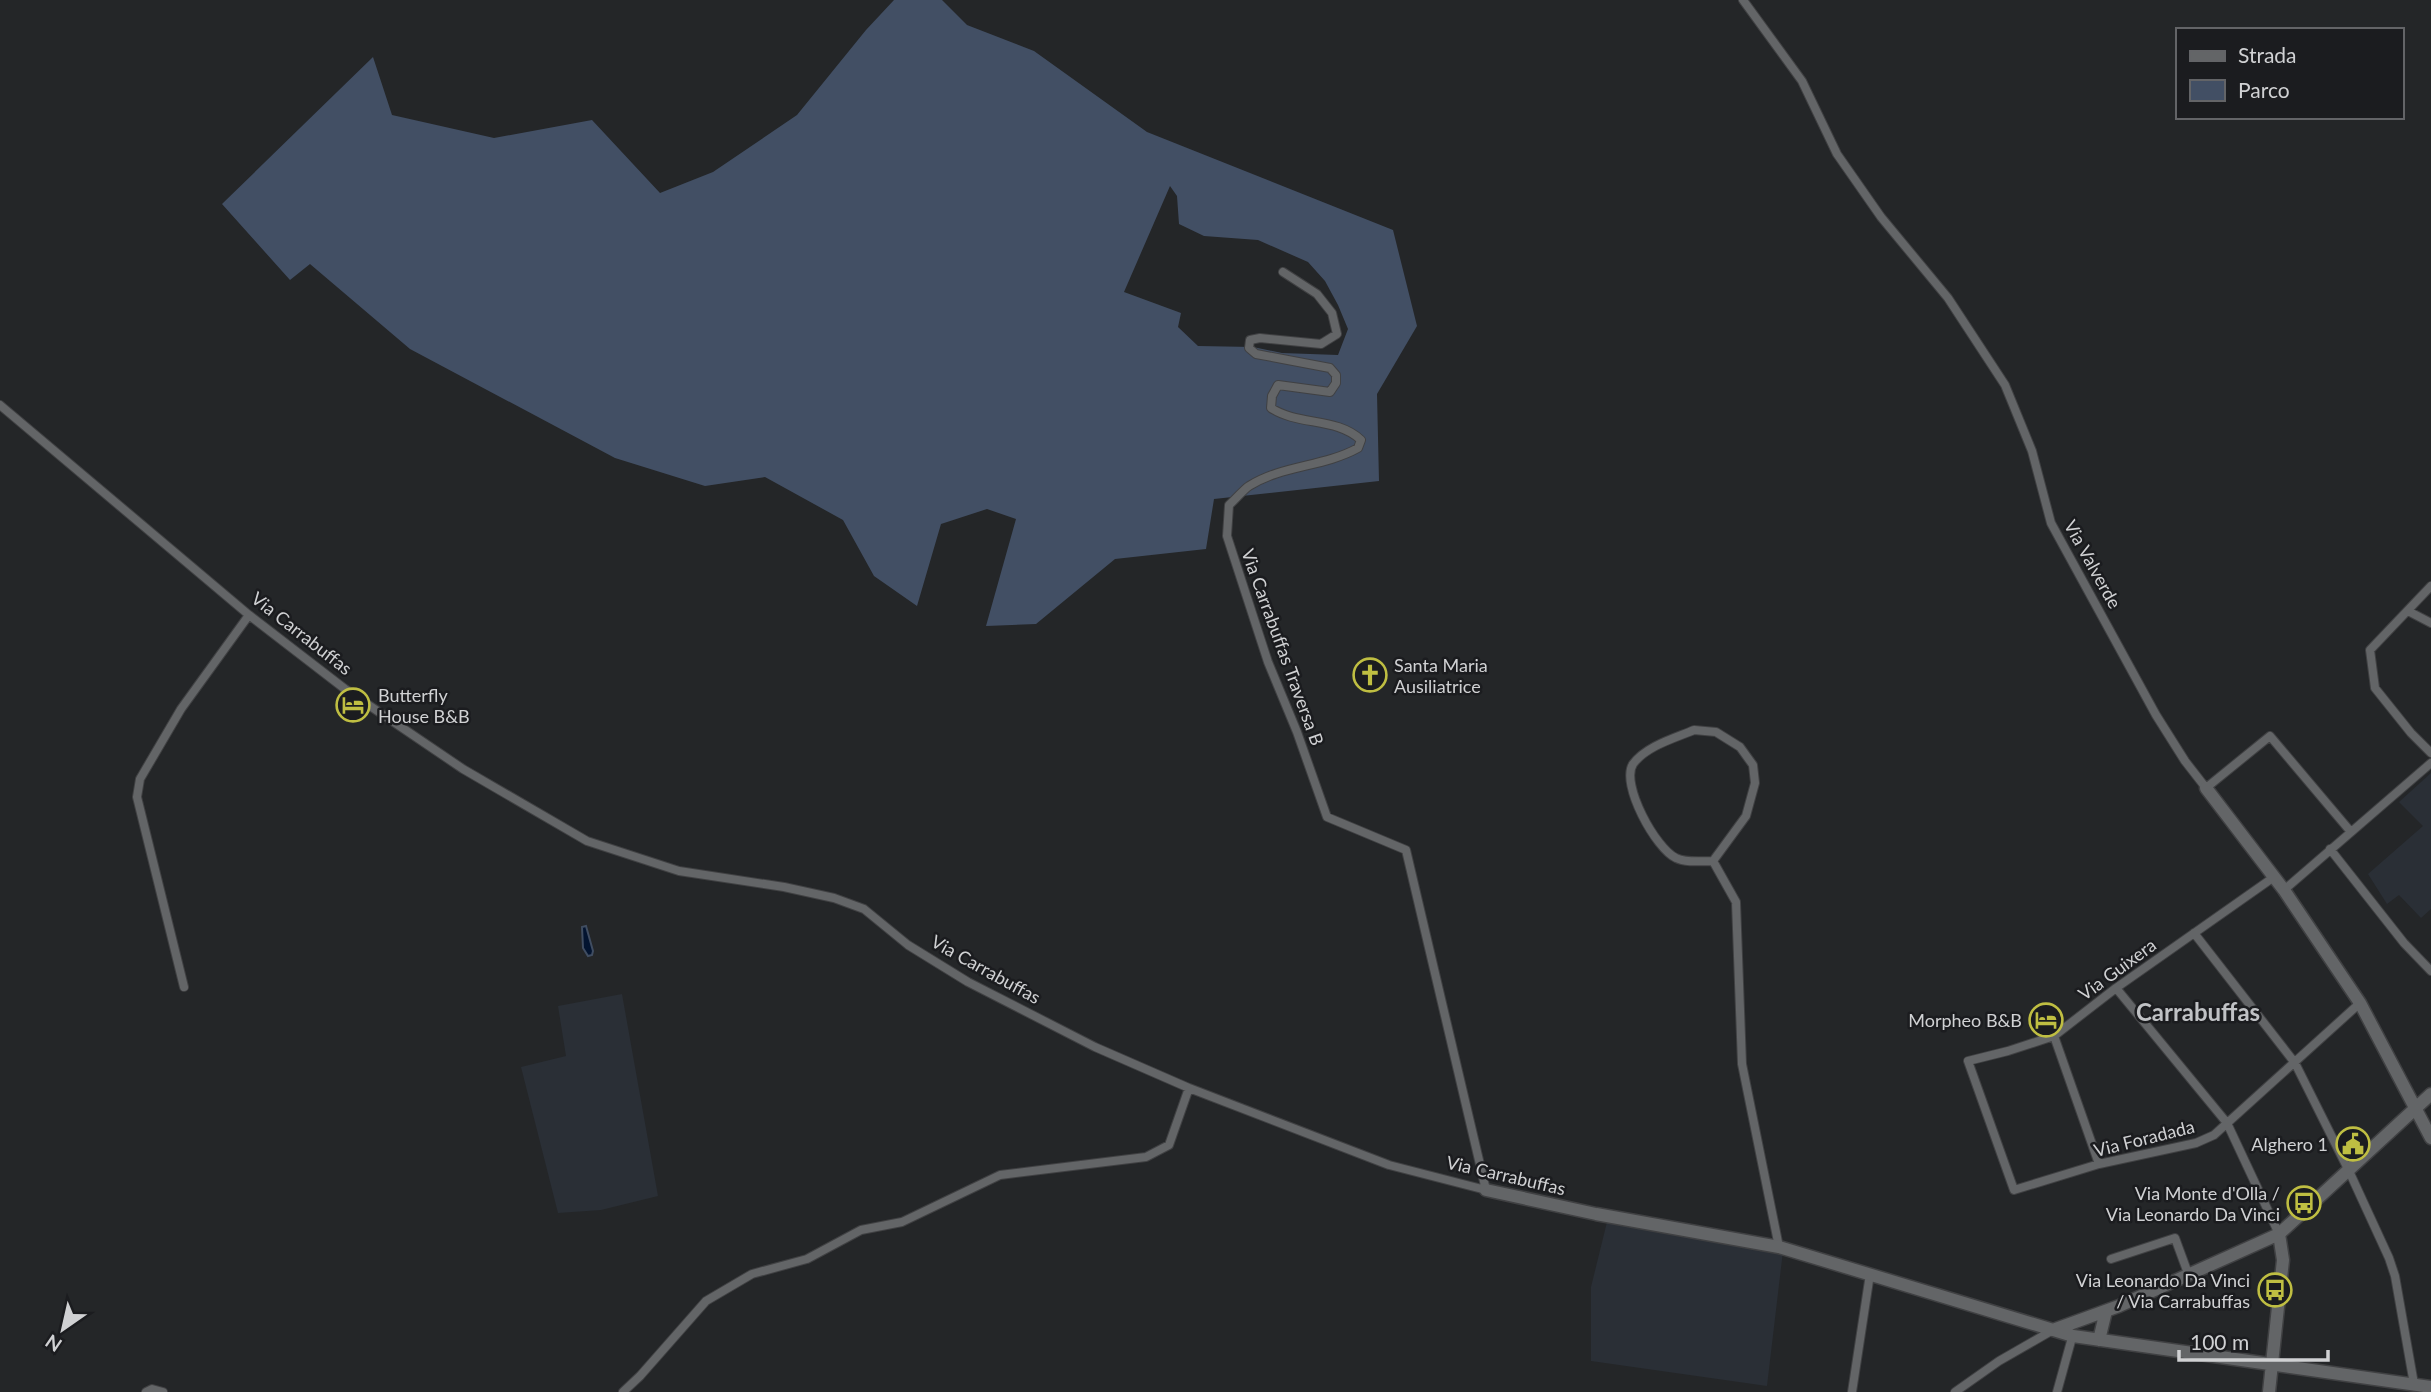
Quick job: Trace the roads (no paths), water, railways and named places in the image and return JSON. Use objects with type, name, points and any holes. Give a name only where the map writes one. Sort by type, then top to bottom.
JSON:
[{"type":"street","name":"Via Valverde","points":[[1744,0],[1802,81],[1845,164],[1881,217],[1948,298],[2005,385],[2032,451],[2051,523],[2156,715],[2185,761],[2284,890],[2360,1003],[2431,1138]]},
{"type":"street","name":"Via Carrabuffas Traversa B","points":[[1283,272],[1317,294],[1332,313],[1337,334],[1321,344],[1260,338],[1250,340],[1249,348],[1256,354],[1330,368],[1336,375],[1336,383],[1330,392],[1278,385],[1272,396],[1271,408],[1282,415],[1340,427],[1354,433],[1361,440],[1358,448],[1341,458],[1268,477],[1248,487],[1229,505],[1227,536],[1268,662],[1297,732],[1327,817],[1406,850],[1486,1190]]},
{"type":"street","name":"Via Carrabuffas","points":[[0,405],[249,615],[345,689],[427,746],[586,841],[680,871],[784,887],[834,898],[864,909],[908,945],[968,982],[1095,1047],[1189,1088],[1389,1165],[1597,1214],[1779,1247],[2073,1336],[2099,1340]]},
{"type":"street","points":[[2431,586],[2370,650],[2375,688],[2431,753]]},
{"type":"street","points":[[2408,611],[2431,623]]},
{"type":"street","points":[[184,987],[137,796],[139,779],[181,709],[249,615]]},
{"type":"street","points":[[1694,730],[1716,732],[1740,747],[1753,765],[1755,783],[1746,816],[1713,861],[1676,858],[1665,850],[1637,806],[1629,777],[1633,765],[1644,755],[1660,744],[1694,730]]},
{"type":"street","points":[[2206,788],[2270,736],[2351,832]]},
{"type":"street","points":[[2284,890],[2431,762]]},
{"type":"street","points":[[2330,849],[2404,943],[2431,971]]},
{"type":"street","points":[[1713,861],[1736,902],[1742,1064],[1779,1247]]},
{"type":"street","name":"Via Guixera","points":[[2014,1190],[1968,1061],[2054,1036],[2116,988],[2274,877]]},
{"type":"street","points":[[2194,933],[2295,1063],[2349,1171],[2395,1276],[2414,1384]]},
{"type":"street","points":[[2116,988],[2227,1123],[2279,1234],[2283,1260],[2269,1392]]},
{"type":"street","name":"Via Foradada","points":[[2014,1190],[2099,1164],[2196,1143],[2214,1135],[2360,1003]]},
{"type":"street","points":[[2054,1036],[2099,1164]]},
{"type":"street","points":[[623,1392],[706,1301],[752,1274],[807,1259],[861,1230],[902,1222],[1000,1175],[1146,1157],[1169,1145],[1189,1088]]},
{"type":"street","points":[[1955,1392],[1999,1361],[2053,1330],[2189,1276],[2279,1234],[2431,1094]]},
{"type":"street","points":[[2111,1259],[2175,1238],[2189,1276]]},
{"type":"street","points":[[1852,1392],[1870,1274]]},
{"type":"street","points":[[2106,1311],[2099,1340],[2431,1387]]},
{"type":"street","points":[[2057,1392],[2077,1321]]},
{"type":"street","points":[[146,1392],[152,1389],[163,1392]]},
{"type":"place","name":"Santa Maria Ausiliatrice","points":[[1370,675]]},
{"type":"place","name":"Butterfly House B&B","points":[[353,705]]},
{"type":"place","name":"Morpheo B&B","points":[[2046,1020]]},
{"type":"place","name":"Alghero 1","points":[[2353,1144]]},
{"type":"place","name":"Via Monte d'Olla / Via Leonardo Da Vinci","points":[[2304,1203]]},
{"type":"place","name":"Via Leonardo Da Vinci / Via Carrabuffas","points":[[2275,1290]]},
{"type":"district","name":"Carrabuffas","points":[[2198,1011]]}]
